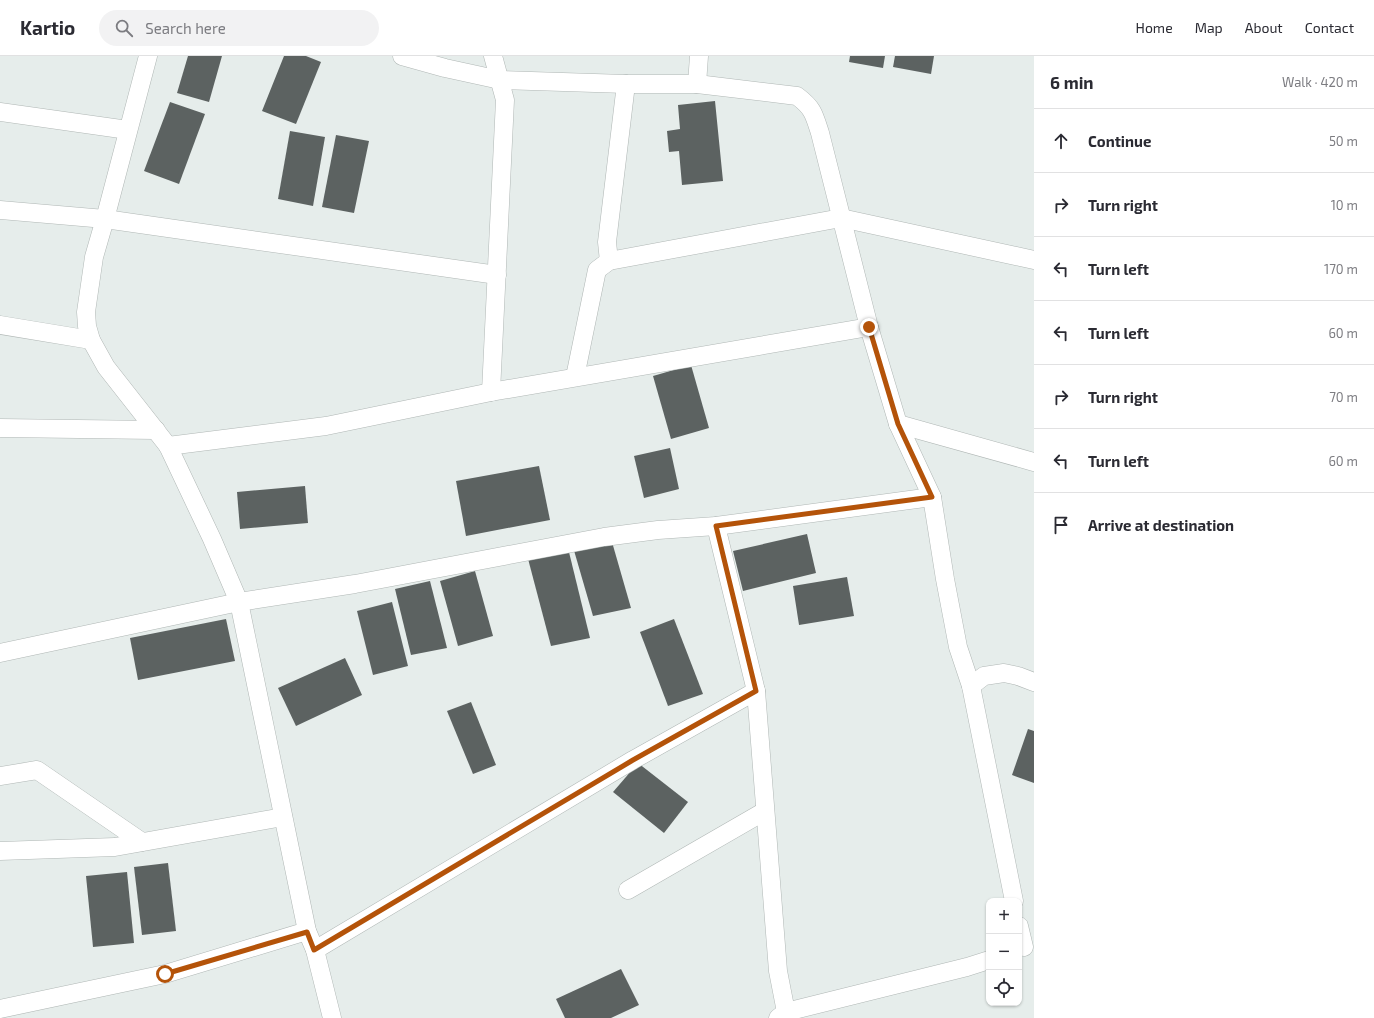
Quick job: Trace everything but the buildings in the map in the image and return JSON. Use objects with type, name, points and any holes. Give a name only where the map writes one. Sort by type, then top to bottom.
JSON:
[{"type":"street","points":[[148,56],[94,257],[86,312],[87,326],[91,340],[106,367],[168,446],[212,539],[239,602],[307,932],[314,950],[332,1018]]},
{"type":"street","points":[[402,56],[445,68],[500,80],[626,84],[697,84],[797,96],[808,104],[814,115],[820,133],[869,327],[898,424],[932,497],[958,647],[971,686],[1013,898]]},
{"type":"street","points":[[491,392],[505,100],[493,56]]},
{"type":"street","points":[[697,84],[699,56]]},
{"type":"street","points":[[609,261],[608,242],[626,84]]},
{"type":"street","points":[[0,112],[128,130]]},
{"type":"street","points":[[0,210],[105,219],[497,275]]},
{"type":"street","points":[[575,378],[597,270],[609,261],[841,218],[1034,260]]},
{"type":"street","points":[[0,325],[91,340]]},
{"type":"street","points":[[168,446],[326,426],[491,392],[869,327]]},
{"type":"street","points":[[898,424],[1034,462]]},
{"type":"street","points":[[0,428],[156,430]]},
{"type":"street","points":[[0,653],[239,602],[356,584],[604,537],[658,530],[716,526],[932,497]]},
{"type":"street","points":[[716,526],[756,691],[782,1015],[986,961]]},
{"type":"street","points":[[971,686],[984,676],[1004,673],[1034,682]]},
{"type":"street","points":[[314,950],[633,760],[756,691]]},
{"type":"street","points":[[0,776],[37,770],[142,842]]},
{"type":"street","points":[[628,890],[765,811]]},
{"type":"street","points":[[0,851],[115,847],[283,817]]},
{"type":"street","points":[[1,1018],[0,1009],[165,974],[307,932]]},
{"type":"street","points":[[1022,934],[1026,948]]},
{"type":"route","points":[[165,974],[307,932],[314,950],[633,760],[756,691],[716,526],[932,497],[898,424],[869,327]]}]
